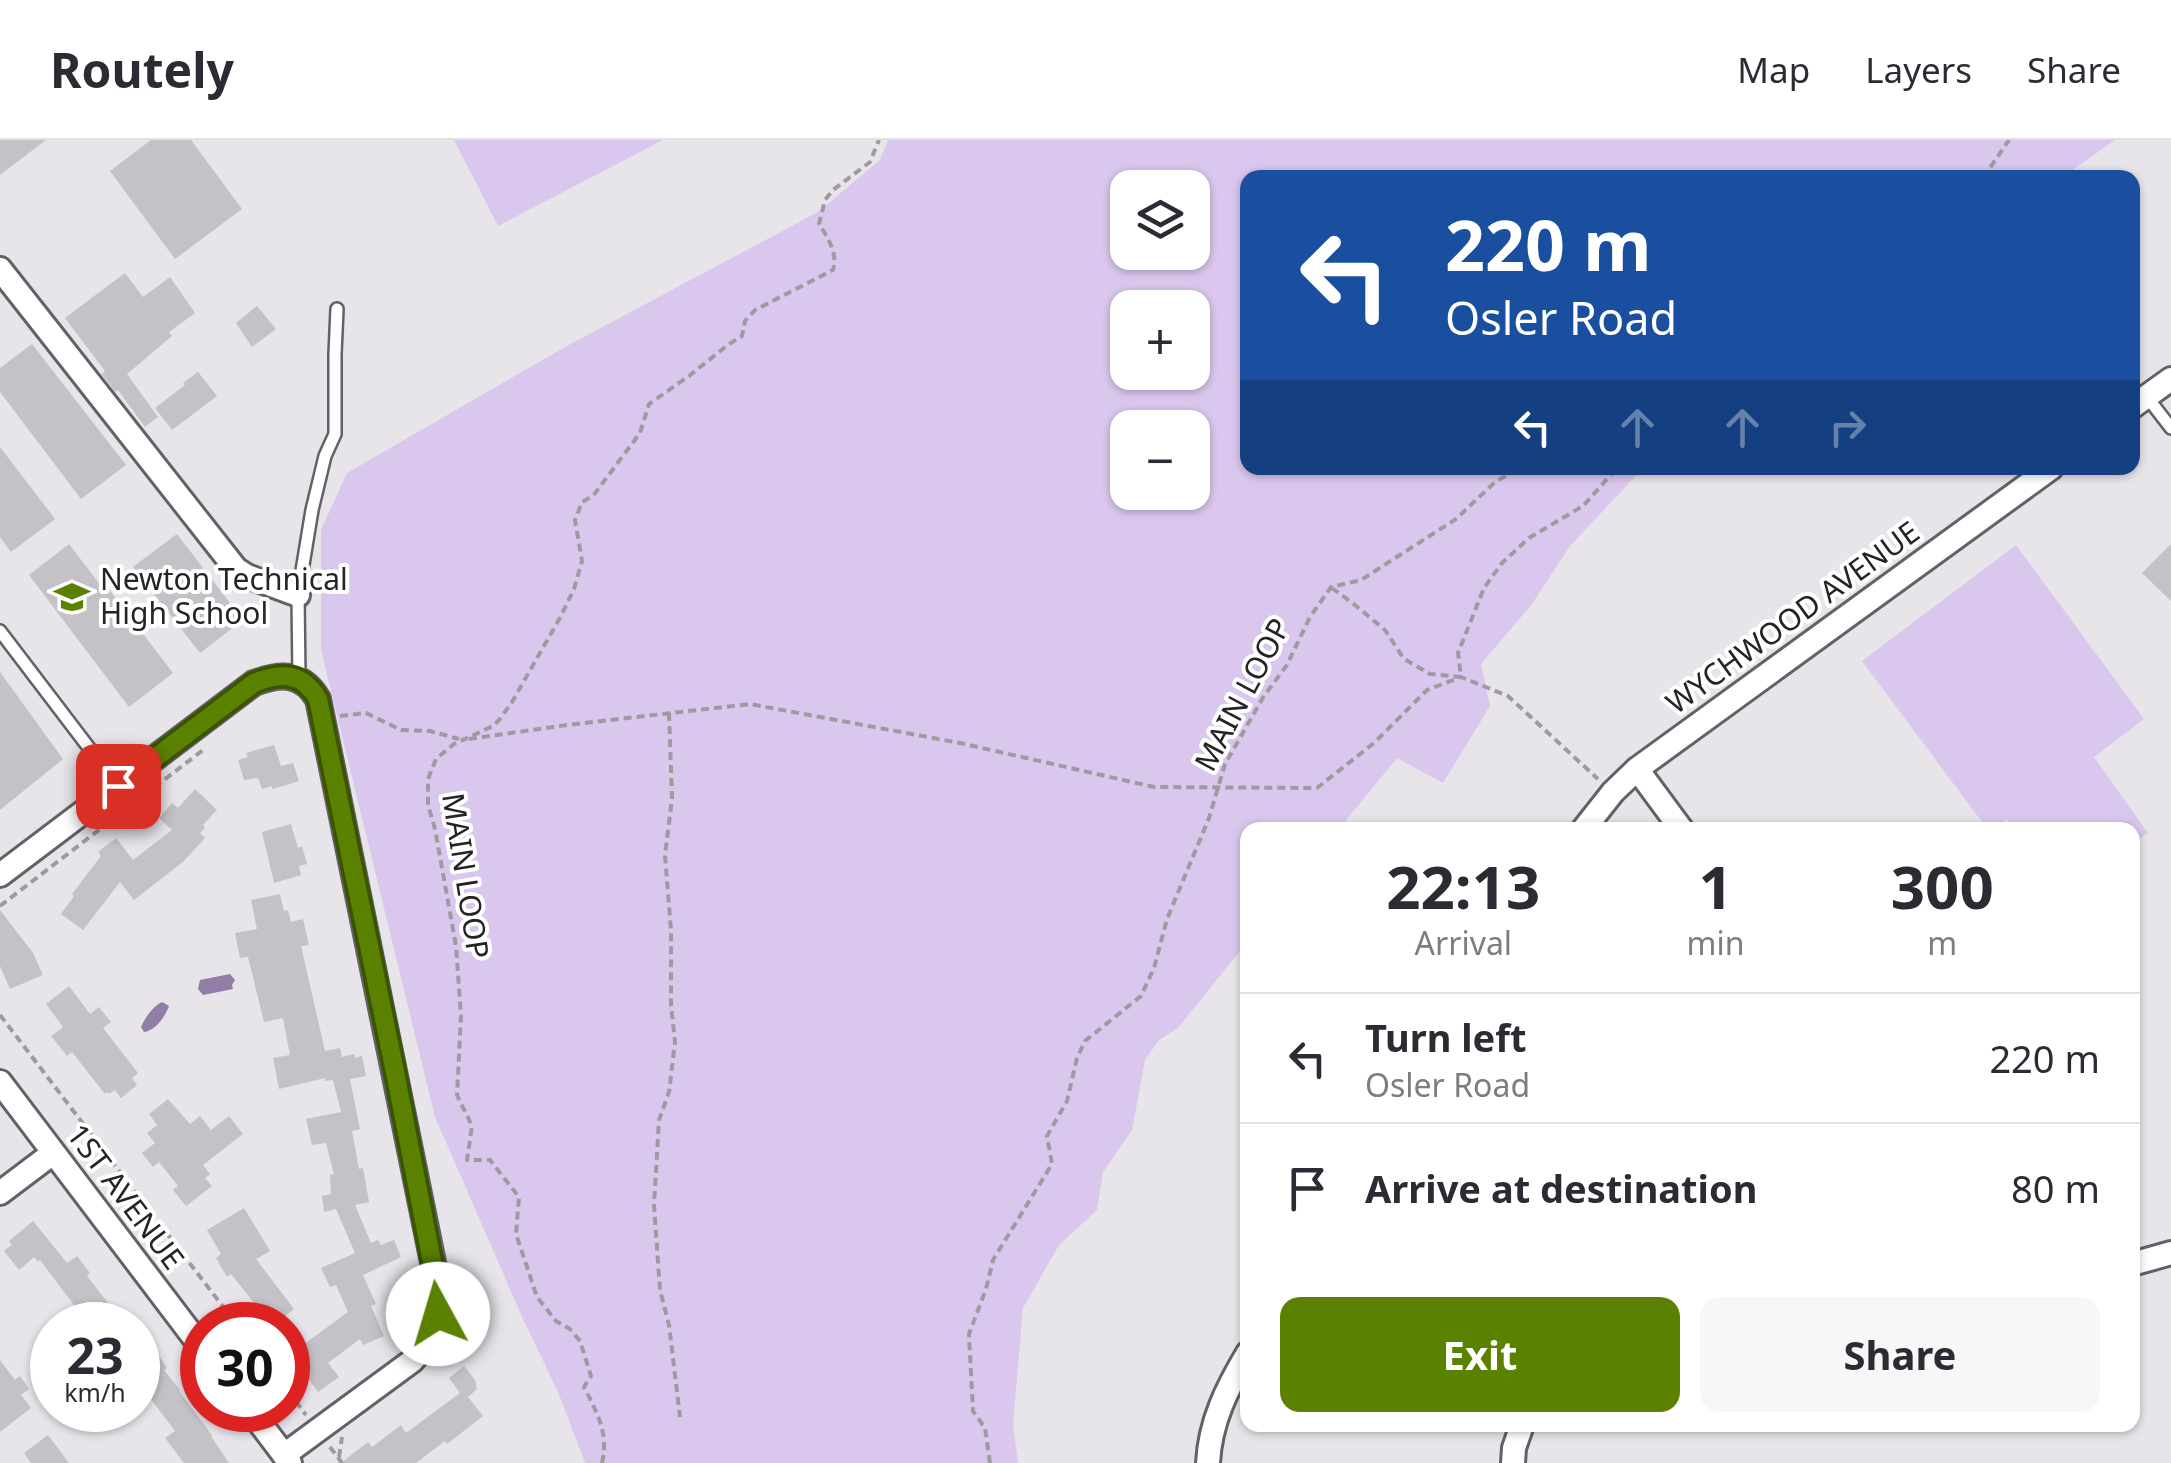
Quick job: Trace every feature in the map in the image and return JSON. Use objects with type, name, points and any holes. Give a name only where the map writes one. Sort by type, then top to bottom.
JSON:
[{"type":"street","points":[[0,269],[227,560],[246,576],[298,595]]},
{"type":"street","points":[[2140,402],[2171,379]]},
{"type":"street","name":"WYCHWOOD AVENUE","points":[[1589,822],[1612,792],[1637,769],[2040,475]]},
{"type":"street","points":[[0,875],[254,683],[280,675],[299,678],[312,688],[318,699],[429,1243],[438,1314],[426,1344],[412,1361],[287,1459],[267,1432]]},
{"type":"street","points":[[1637,769],[1676,822]]},
{"type":"street","name":"1ST AVENUE","points":[[0,1082],[180,1319]]},
{"type":"street","points":[[0,1193],[53,1153]]},
{"type":"street","points":[[2140,1262],[2171,1252]]},
{"type":"street","points":[[1208,1463],[1216,1417],[1240,1367]]},
{"type":"street","points":[[1513,1463],[1520,1432]]},
{"type":"lane","points":[[299,678],[298,595],[316,492],[335,434],[337,309]]},
{"type":"lane","points":[[2140,402],[2171,428]]},
{"type":"lane","points":[[0,631],[118,786]]},
{"type":"path","name":"MAIN LOOP","points":[[602,1463],[601,1419],[584,1386],[590,1376],[580,1341],[570,1329],[556,1322],[537,1297],[516,1234],[519,1197],[490,1160],[467,1160],[472,1126],[456,1095],[462,1016],[456,946],[428,805],[428,779],[436,760],[454,744],[494,726],[512,702],[574,588],[582,561],[576,520],[582,502],[593,496],[640,432],[648,404],[742,336],[745,321],[755,310],[833,270],[836,260],[819,224],[825,200],[870,162],[878,140]]},
{"type":"path","points":[[1988,170],[2009,140]]},
{"type":"path","points":[[1331,587],[1361,580],[1456,519],[1508,475]]},
{"type":"path","points":[[1462,677],[1458,653],[1484,588],[1502,563],[1528,538],[1583,506],[1611,475]]},
{"type":"path","name":"MAIN LOOP","points":[[990,1463],[985,1428],[973,1412],[969,1334],[986,1290],[992,1260],[1052,1164],[1046,1136],[1068,1101],[1077,1058],[1085,1041],[1141,996],[1225,764],[1264,696],[1287,666],[1310,616],[1331,587]]},
{"type":"path","points":[[1331,587],[1384,630],[1404,659],[1430,674],[1462,677],[1508,696],[1612,792]]},
{"type":"path","points":[[322,719],[366,712],[401,730],[430,731],[465,739],[750,704],[960,743],[1154,787],[1317,788],[1374,744],[1427,690],[1462,677]]},
{"type":"path","points":[[669,714],[672,798],[665,856],[675,1042],[669,1092],[659,1120],[654,1205],[660,1290],[669,1325],[680,1417]]},
{"type":"path","points":[[0,906],[215,740]]},
{"type":"path","points":[[0,1015],[219,1302]]},
{"type":"path","points":[[339,1459],[342,1436]]},
{"type":"shaded area","points":[[454,140],[663,140],[498,226]]},
{"type":"shaded area","points":[[888,140],[2115,140],[2072,170],[1240,170],[1240,475],[1636,475],[1570,546],[1532,604],[1481,664],[1490,706],[1443,783],[1397,758],[1345,822],[1240,822],[1240,951],[1178,1028],[1159,1040],[1145,1060],[1132,1130],[1103,1172],[1097,1210],[1059,1245],[1023,1308],[1013,1424],[1018,1463],[585,1463],[558,1392],[435,1117],[321,650],[321,530],[347,473],[565,347],[818,212],[880,160]]},
{"type":"shaded area","points":[[2016,545],[2144,719],[2094,757],[2148,833],[2140,839],[2140,822],[1982,822],[1862,661]]},
{"type":"shaded area","points":[[230,974],[235,980],[233,989],[203,995],[198,989],[200,980]]},
{"type":"shaded area","points":[[162,1002],[169,1006],[165,1015],[144,1032],[141,1027],[145,1020]]},
{"type":"building","points":[[0,140],[46,140],[0,175]]},
{"type":"building","points":[[151,140],[191,140],[242,209],[175,259],[110,171]]},
{"type":"building","points":[[125,273],[143,297],[170,277],[195,313],[169,332],[172,336],[127,374],[158,417],[145,427],[118,390],[115,392],[102,374],[105,371],[65,318]]},
{"type":"building","points":[[257,306],[276,329],[252,347],[236,323]]},
{"type":"building","points":[[32,344],[126,465],[81,499],[0,392],[0,368]]},
{"type":"building","points":[[198,372],[217,396],[172,430],[155,408]]},
{"type":"building","points":[[0,447],[55,519],[11,552],[0,537]]},
{"type":"building","points":[[177,534],[243,620],[200,653],[133,567]]},
{"type":"building","points":[[69,544],[173,673],[129,707],[29,575]]},
{"type":"building","points":[[2171,544],[2171,601],[2142,573]]},
{"type":"building","points":[[0,672],[63,759],[0,810]]},
{"type":"building","points":[[274,745],[281,766],[293,763],[299,781],[262,789],[258,778],[244,780],[238,760],[248,757],[246,753]]},
{"type":"building","points":[[195,789],[217,810],[203,825],[200,833],[205,838],[184,861],[134,900],[120,882],[83,930],[61,914],[101,856],[98,852],[116,838],[133,860],[172,830],[159,818],[172,803],[178,808]]},
{"type":"building","points":[[291,824],[307,864],[299,866],[301,875],[274,883],[262,832]]},
{"type":"building","points":[[280,894],[291,922],[303,919],[309,945],[301,946],[325,1051],[340,1048],[342,1057],[362,1056],[366,1076],[350,1079],[360,1129],[352,1131],[369,1202],[355,1205],[371,1243],[378,1240],[381,1245],[394,1240],[401,1257],[363,1275],[384,1336],[363,1345],[360,1339],[328,1363],[339,1377],[318,1392],[310,1381],[310,1340],[348,1312],[336,1285],[330,1287],[321,1268],[355,1253],[336,1209],[324,1212],[322,1196],[331,1194],[330,1175],[334,1174],[326,1143],[312,1145],[306,1119],[341,1112],[333,1080],[325,1078],[279,1089],[273,1058],[290,1055],[283,1018],[264,1022],[248,957],[240,958],[235,933],[257,929],[251,900]]},
{"type":"building","points":[[0,910],[33,953],[43,975],[10,989],[0,966]]},
{"type":"building","points":[[69,986],[90,1014],[99,1007],[111,1022],[103,1028],[138,1073],[132,1078],[137,1085],[121,1098],[115,1090],[105,1094],[72,1052],[67,1056],[51,1036],[63,1027],[46,1004]]},
{"type":"building","points":[[168,1099],[190,1124],[200,1116],[211,1130],[229,1116],[243,1134],[203,1165],[210,1174],[205,1178],[212,1186],[186,1206],[173,1190],[178,1186],[159,1162],[153,1167],[142,1153],[155,1143],[147,1133],[157,1125],[149,1114]]},
{"type":"building","points":[[244,1208],[270,1251],[256,1259],[289,1302],[253,1302],[231,1274],[227,1277],[216,1258],[221,1254],[207,1230]]},
{"type":"building","points":[[33,1221],[67,1263],[77,1256],[107,1302],[72,1302],[34,1257],[19,1270],[4,1251],[12,1245],[9,1241]]},
{"type":"building","points":[[160,1358],[167,1368],[164,1370],[180,1390],[180,1432],[210,1432],[229,1463],[184,1463],[165,1438],[175,1431],[160,1411]]},
{"type":"building","points":[[0,1360],[15,1380],[20,1376],[29,1389],[21,1395],[30,1409],[0,1432]]},
{"type":"building","points":[[464,1366],[477,1389],[468,1397],[483,1416],[416,1463],[341,1463],[368,1442],[372,1447],[401,1425],[406,1433],[460,1393],[449,1378]]},
{"type":"building","points":[[48,1435],[69,1463],[31,1463],[24,1453]]},
{"type":"place","name":"Newton Technical High School","points":[[72,597]]},
{"type":"route","points":[[118,786],[254,683],[289,675],[312,688],[318,699],[394,1067],[436,1282],[438,1314]]}]
